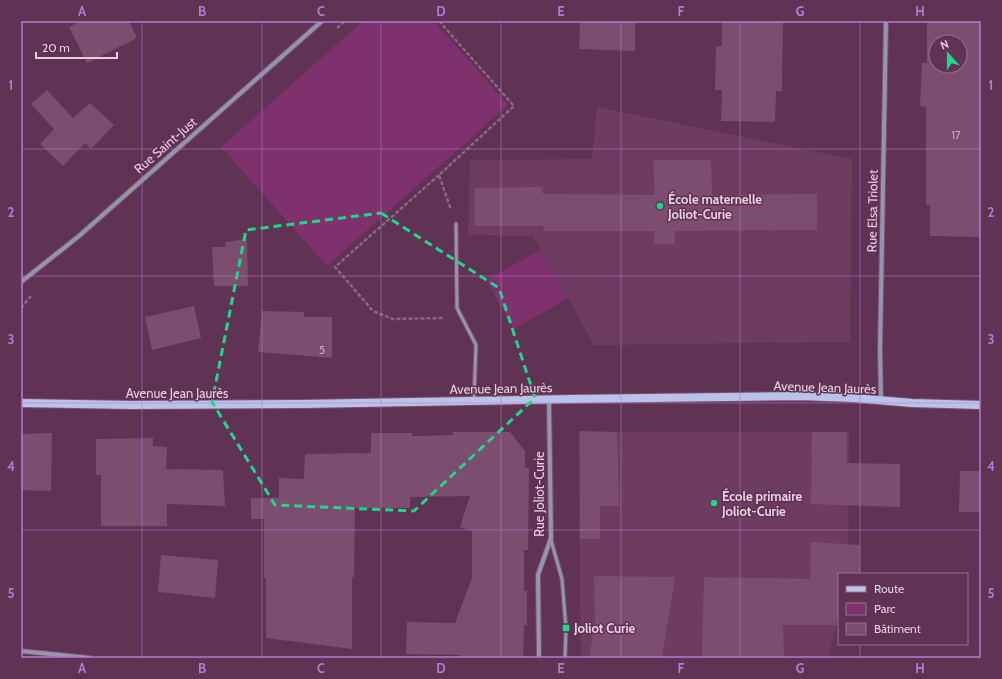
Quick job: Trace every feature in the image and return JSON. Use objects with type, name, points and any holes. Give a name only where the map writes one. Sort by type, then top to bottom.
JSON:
[{"type":"main road","name":"Avenue Jean Jaurès","points":[[21,403],[163,405],[302,404],[799,396],[881,400],[912,404],[981,405]]},
{"type":"street","name":"Rue Saint-Just","points":[[21,282],[79,236],[322,21]]},
{"type":"street","name":"Rue Elsa Triolet","points":[[881,400],[880,350],[886,21]]},
{"type":"street","name":"Rue Joliot-Curie","points":[[539,658],[538,575],[551,538],[549,399]]},
{"type":"street","points":[[21,651],[90,658]]},
{"type":"lane","points":[[456,224],[457,308],[476,345],[474,401]]},
{"type":"lane","points":[[551,538],[562,579],[566,628],[565,658]]},
{"type":"path","points":[[439,21],[514,106],[335,267],[373,311],[393,319],[462,318]]},
{"type":"path","points":[[439,175],[456,224]]},
{"type":"highlighted area","points":[[381,213],[499,288],[535,398],[414,511],[275,505],[212,402],[246,230]]},
{"type":"shaded area","name":"École maternelle Joliot-Curie","points":[[597,107],[852,159],[850,342],[594,345],[533,236],[468,235],[470,160],[592,159]]},
{"type":"shaded area","name":"École primaire Joliot-Curie","points":[[578,432],[849,432],[848,573],[838,573],[838,620],[828,658],[581,658]]},
{"type":"green space","points":[[363,21],[434,21],[508,105],[327,266],[221,147]]},
{"type":"green space","points":[[540,250],[568,298],[514,329],[486,280]]},
{"type":"building","points":[[81,21],[129,21],[137,38],[87,63],[69,27]]},
{"type":"building","points":[[580,21],[635,21],[635,51],[579,49]]},
{"type":"building","points":[[722,21],[783,21],[782,91],[776,91],[775,122],[721,121],[722,90],[715,90],[716,47],[722,46]]},
{"type":"building","points":[[927,21],[981,21],[981,237],[930,236],[930,205],[926,205],[926,107],[920,106],[922,63],[927,63]]},
{"type":"building","points":[[47,90],[73,118],[90,103],[114,125],[91,149],[85,143],[63,166],[40,144],[54,129],[31,104]]},
{"type":"building","points":[[653,160],[711,160],[712,195],[817,194],[817,230],[675,231],[675,244],[654,244],[654,231],[543,231],[544,226],[475,226],[475,188],[542,187],[543,194],[655,195]]},
{"type":"building","points":[[247,239],[248,286],[214,286],[212,247],[225,247],[226,242]]},
{"type":"building","points":[[194,306],[201,338],[152,350],[145,317]]},
{"type":"building","points":[[262,311],[304,312],[304,317],[332,317],[332,358],[258,352]]},
{"type":"building","points":[[580,431],[617,432],[619,506],[600,506],[600,539],[580,539]]},
{"type":"building","points":[[453,432],[510,432],[525,451],[525,468],[529,468],[528,550],[524,550],[524,591],[527,591],[527,625],[524,625],[523,658],[460,658],[460,655],[406,654],[407,622],[455,623],[472,578],[472,531],[460,527],[470,496],[410,497],[410,508],[355,508],[354,577],[352,577],[352,649],[266,638],[264,519],[251,519],[251,498],[279,498],[279,478],[304,479],[305,454],[371,453],[371,433],[412,433],[412,436],[453,435]]},
{"type":"building","points":[[812,432],[847,432],[847,463],[900,464],[900,507],[811,504]]},
{"type":"building","points":[[52,433],[51,491],[21,490],[21,434]]},
{"type":"building","points":[[153,438],[153,446],[167,447],[166,469],[223,470],[225,506],[167,504],[167,526],[101,526],[101,475],[96,475],[96,439]]},
{"type":"building","points":[[960,471],[981,471],[981,512],[959,512]]},
{"type":"building","points":[[811,542],[860,545],[860,573],[838,573],[838,618],[836,625],[783,625],[784,658],[702,658],[704,577],[810,579]]},
{"type":"building","points":[[161,555],[218,560],[215,598],[158,592]]},
{"type":"building","points":[[594,576],[675,577],[662,658],[589,658],[595,623]]},
{"type":"place","name":"École maternelle Joliot-Curie","points":[[660,206]]},
{"type":"place","name":"École primaire Joliot-Curie","points":[[714,503]]},
{"type":"place","name":"Joliot Curie","points":[[566,628]]}]
